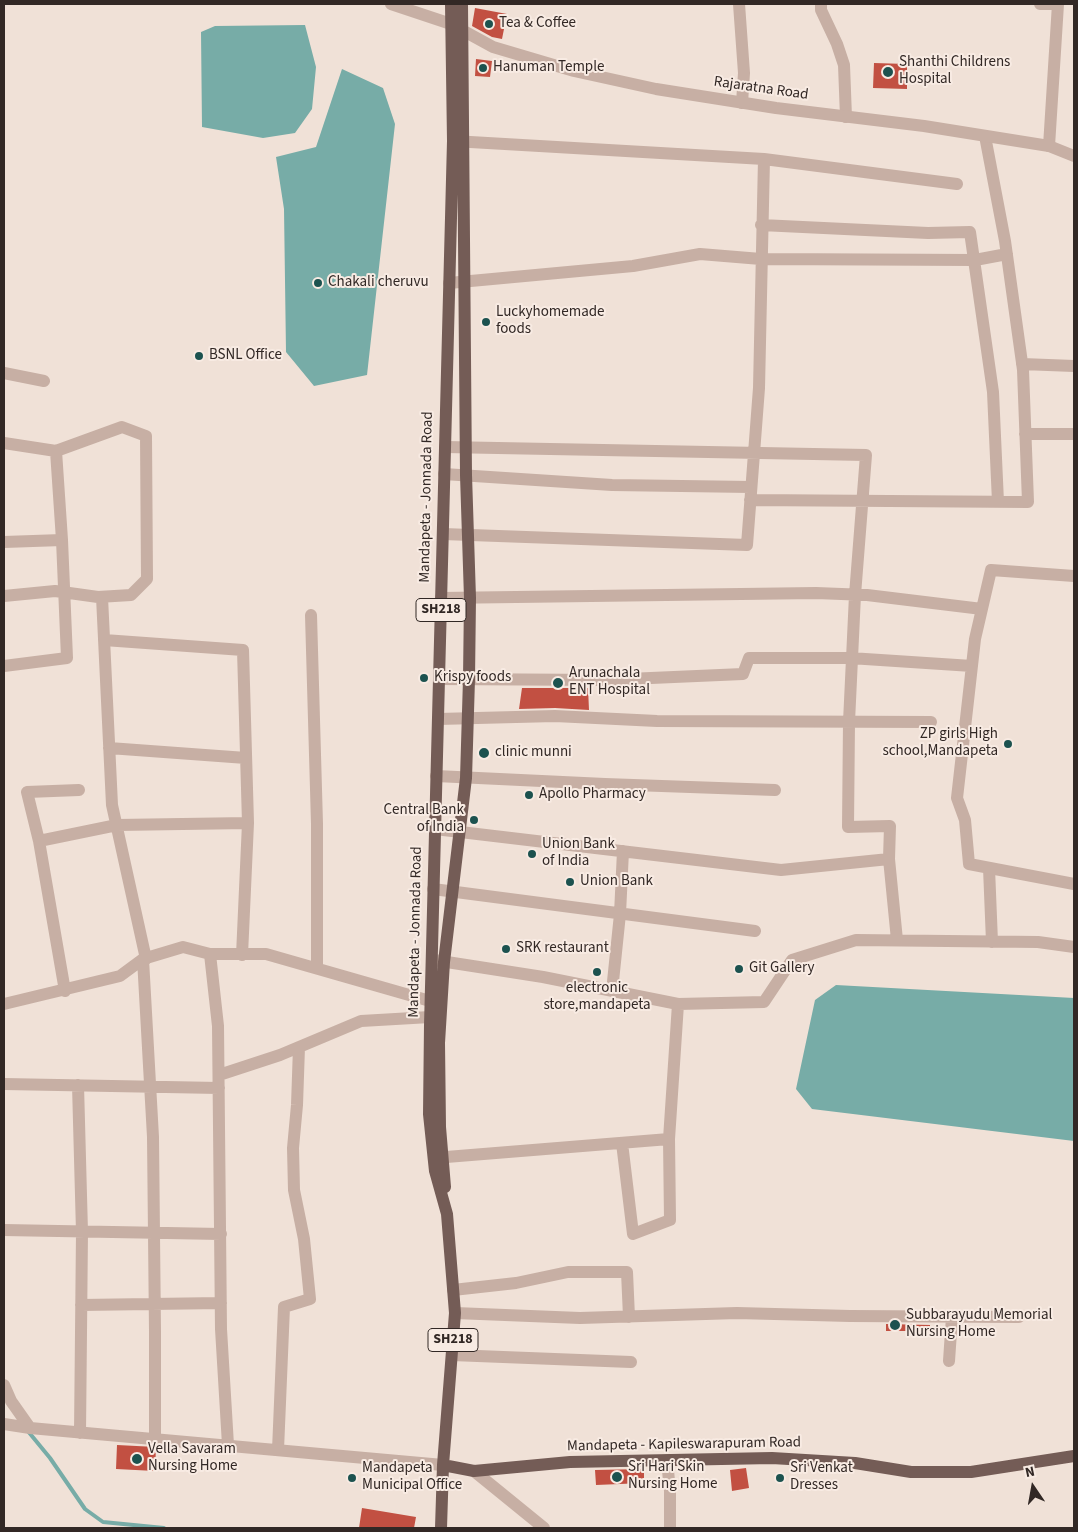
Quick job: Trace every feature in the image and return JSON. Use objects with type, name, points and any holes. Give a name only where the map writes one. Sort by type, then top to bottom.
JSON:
[{"type":"main road","name":"Mandapeta - Jonnada Road","points":[[441,1528],[455,1313],[447,1214],[435,1171],[438,1158],[429,1114],[430,1001],[438,961],[433,889],[449,283],[458,142],[456,27],[451,4]]},
{"type":"main road","name":"SH218","points":[[456,27],[462,4]]},
{"type":"main road","name":"SH218","points":[[438,1158],[440,1127],[438,961],[453,892],[466,778],[469,679],[470,598],[466,475],[464,282],[458,142]]},
{"type":"main road","name":"Mandapeta - Kapileswarapuram Road","points":[[444,1465],[474,1471],[570,1462],[772,1458],[855,1463],[911,1472],[971,1472],[1074,1456]]},
{"type":"street","name":"Rajaratna Road","points":[[391,4],[456,27],[493,47],[574,71],[656,89],[742,103],[924,126],[1049,146],[1074,156]]},
{"type":"street","points":[[739,4],[744,73],[742,103]]},
{"type":"street","points":[[820,4],[844,65],[846,117]]},
{"type":"street","points":[[1040,4],[1058,4],[1049,146]]},
{"type":"street","points":[[444,474],[863,502],[1028,502],[1022,364],[1007,254],[985,136]]},
{"type":"street","points":[[458,142],[764,159],[957,184]]},
{"type":"street","points":[[442,534],[747,545],[758,388],[764,159]]},
{"type":"street","points":[[761,225],[901,232],[970,232],[993,392],[998,502]]},
{"type":"street","points":[[449,283],[633,266],[700,254],[761,260],[975,260],[1007,254]]},
{"type":"street","points":[[1022,364],[1074,366]]},
{"type":"street","points":[[4,374],[44,381]]},
{"type":"street","points":[[4,443],[56,451],[122,427],[146,436],[147,579],[131,595],[102,597],[55,591],[4,596]]},
{"type":"street","points":[[1025,434],[1074,434]]},
{"type":"street","points":[[445,447],[866,455],[855,595],[849,722],[848,827],[890,826],[890,859],[897,940]]},
{"type":"street","points":[[4,666],[67,658],[56,451]]},
{"type":"street","points":[[4,542],[62,540]]},
{"type":"street","points":[[1074,576],[991,570],[975,639],[957,798],[965,820],[969,864],[1074,884]]},
{"type":"street","points":[[441,598],[816,593],[855,595],[982,609]]},
{"type":"street","points":[[102,597],[112,805],[145,959],[153,1138],[155,1439]]},
{"type":"street","points":[[312,615],[317,824],[317,968]]},
{"type":"street","points":[[104,640],[243,650],[248,822],[242,955]]},
{"type":"street","points":[[439,679],[606,680],[743,674],[749,658],[852,658],[972,666]]},
{"type":"street","points":[[438,719],[555,716],[657,720],[931,722]]},
{"type":"street","points":[[109,748],[246,758]]},
{"type":"street","points":[[436,776],[775,790]]},
{"type":"street","points":[[65,991],[39,841],[27,792],[79,790]]},
{"type":"street","points":[[39,841],[117,825],[248,822]]},
{"type":"street","points":[[435,829],[781,870],[890,859]]},
{"type":"street","points":[[612,991],[620,914],[623,851]]},
{"type":"street","points":[[989,868],[992,942]]},
{"type":"street","points":[[433,889],[755,931]]},
{"type":"street","points":[[438,961],[543,977],[678,1004],[764,1002],[792,960],[856,940],[1038,942],[1074,947]]},
{"type":"street","points":[[4,1004],[65,991],[120,976],[145,959],[183,947],[210,954],[266,954],[430,1001]]},
{"type":"street","points":[[210,954],[218,1026],[221,1303],[228,1445]]},
{"type":"street","points":[[622,1142],[633,1234],[670,1220],[670,1139],[678,1004]]},
{"type":"street","points":[[4,1084],[150,1086],[219,1081],[361,1021],[430,1017]]},
{"type":"street","points":[[278,1450],[284,1307],[310,1299],[304,1239],[294,1190],[292,1148],[297,1105],[299,1047]]},
{"type":"street","points":[[78,1085],[82,1232],[80,1432]]},
{"type":"street","points":[[438,1158],[670,1139]]},
{"type":"street","points":[[4,1230],[221,1234]]},
{"type":"street","points":[[454,1290],[516,1283],[568,1272],[627,1272],[629,1317]]},
{"type":"street","points":[[82,1305],[221,1303]]},
{"type":"street","points":[[455,1313],[580,1318],[737,1313],[1020,1318]]},
{"type":"street","points":[[950,1361],[952,1317]]},
{"type":"street","points":[[452,1354],[631,1362]]},
{"type":"street","points":[[4,1385],[29,1428]]},
{"type":"street","points":[[8,1425],[444,1465]]},
{"type":"street","points":[[667,1460],[670,1492],[670,1528]]},
{"type":"street","points":[[474,1471],[544,1528]]},
{"type":"water","points":[[305,25],[316,67],[312,109],[295,133],[263,138],[202,127],[201,32],[215,26]]},
{"type":"water","points":[[342,69],[383,88],[395,124],[367,375],[314,386],[286,352],[284,209],[276,157],[316,147]]},
{"type":"water","points":[[836,985],[1074,998],[1074,1141],[812,1109],[796,1089],[815,1000]]},
{"type":"building","name":"Tea & Coffee","points":[[475,8],[507,14],[502,39],[492,37],[472,26]]},
{"type":"building","name":"Hanuman Temple","points":[[476,59],[492,61],[490,77],[475,76]]},
{"type":"building","points":[[874,63],[907,64],[907,89],[873,88]]},
{"type":"building","points":[[522,688],[588,688],[589,710],[555,708],[519,709]]},
{"type":"building","points":[[886,1324],[930,1325],[930,1331],[886,1331]]},
{"type":"building","points":[[117,1445],[156,1447],[155,1471],[116,1469]]},
{"type":"building","points":[[746,1468],[749,1488],[732,1491],[730,1470]]},
{"type":"building","points":[[644,1469],[644,1483],[596,1485],[595,1470]]},
{"type":"building","points":[[362,1508],[416,1517],[414,1528],[359,1528]]},
{"type":"waterway","points":[[27,1430],[50,1458],[85,1509],[103,1522],[164,1528]]},
{"type":"place","name":"Tea & Coffee","points":[[489,24]]},
{"type":"place","name":"Hanuman Temple","points":[[483,68]]},
{"type":"place","name":"Shanthi Childrens Hospital","points":[[888,72]]},
{"type":"place","name":"Chakali cheruvu","points":[[318,283]]},
{"type":"place","name":"Luckyhomemade foods","points":[[486,322]]},
{"type":"place","name":"BSNL Office","points":[[199,356]]},
{"type":"place","name":"Krispy foods","points":[[424,678]]},
{"type":"place","name":"Arunachala ENT Hospital","points":[[558,683]]},
{"type":"place","name":"ZP girls High school,Mandapeta","points":[[1008,744]]},
{"type":"place","name":"clinic munni","points":[[484,753]]},
{"type":"place","name":"Apollo Pharmacy","points":[[529,795]]},
{"type":"place","name":"Central Bank of India","points":[[474,820]]},
{"type":"place","name":"Union Bank of India","points":[[532,854]]},
{"type":"place","name":"Union Bank","points":[[570,882]]},
{"type":"place","name":"SRK restaurant","points":[[506,949]]},
{"type":"place","name":"Git Gallery","points":[[739,969]]},
{"type":"place","name":"electronic store,mandapeta","points":[[597,972]]},
{"type":"place","name":"Subbarayudu Memorial Nursing Home","points":[[895,1325]]},
{"type":"place","name":"Vella Savaram Nursing Home","points":[[137,1459]]},
{"type":"place","name":"Sri Hari Skin Nursing Home","points":[[617,1477]]},
{"type":"place","name":"Mandapeta Municipal Office","points":[[352,1478]]},
{"type":"place","name":"Sri Venkat Dresses","points":[[780,1478]]}]
